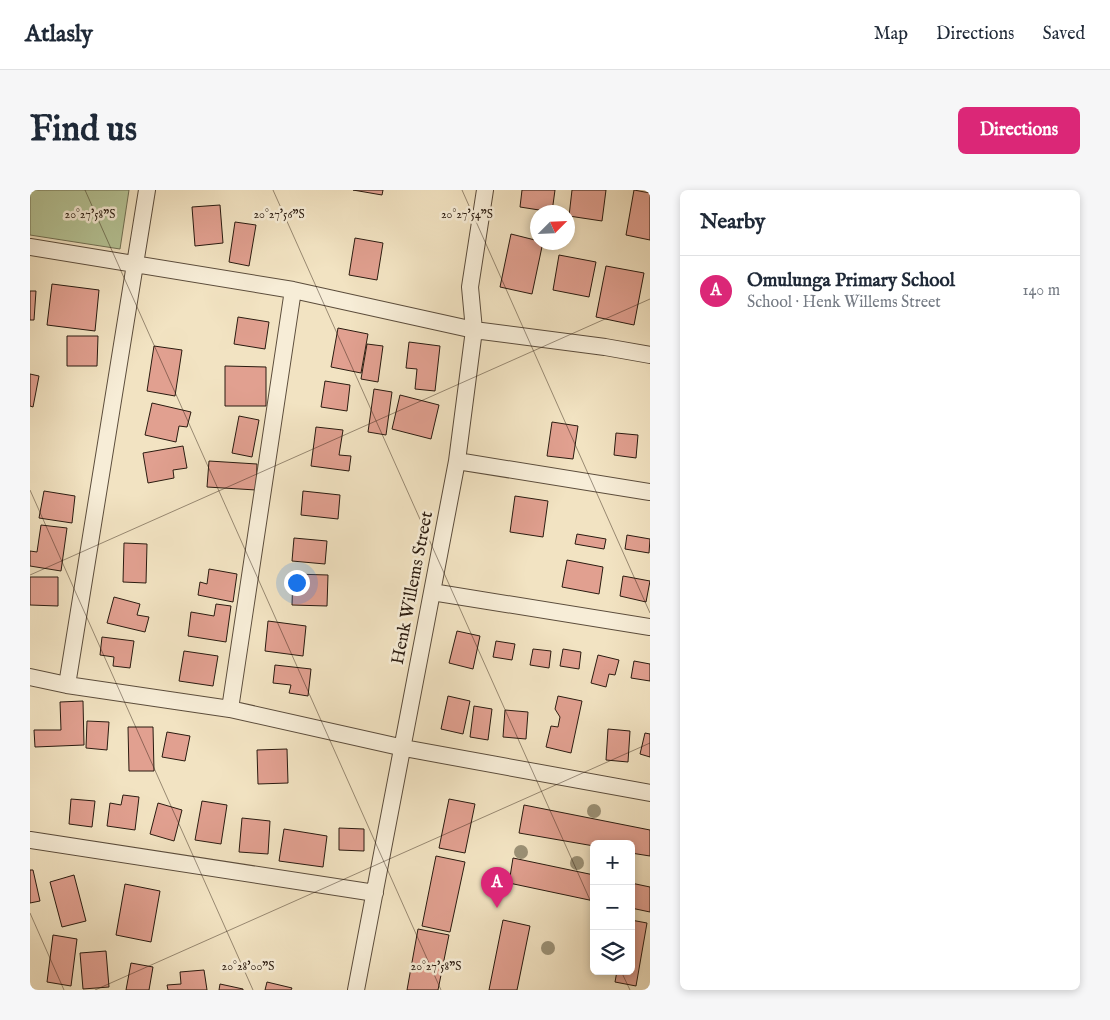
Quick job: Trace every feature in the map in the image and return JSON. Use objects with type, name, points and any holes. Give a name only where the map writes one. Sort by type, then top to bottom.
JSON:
[{"type":"street","points":[[67,685],[147,190]]},
{"type":"street","name":"Henk Willems Street","points":[[356,990],[404,748],[457,461],[474,330],[470,287],[485,190]]},
{"type":"street","points":[[30,246],[294,290],[474,330],[605,347],[650,355]]},
{"type":"street","points":[[230,709],[294,290]]},
{"type":"street","points":[[457,461],[650,492]]},
{"type":"street","points":[[432,592],[650,627]]},
{"type":"street","points":[[30,677],[67,685],[230,709],[404,748],[650,793]]},
{"type":"street","points":[[30,840],[375,893]]},
{"type":"green space","points":[[30,190],[129,190],[120,249],[30,235]]},
{"type":"building","points":[[353,190],[383,190],[382,195]]},
{"type":"building","points":[[522,190],[555,190],[553,205],[530,205],[530,209],[520,207]]},
{"type":"building","points":[[572,190],[606,190],[602,221],[575,217],[575,205],[570,205]]},
{"type":"building","points":[[634,190],[650,193],[650,240],[626,235]]},
{"type":"building","points":[[220,205],[223,243],[195,246],[192,207]]},
{"type":"building","points":[[235,222],[256,225],[249,266],[229,262]]},
{"type":"building","points":[[511,234],[530,239],[530,250],[541,250],[532,294],[500,287]]},
{"type":"building","points":[[355,238],[383,243],[377,280],[349,275]]},
{"type":"building","points":[[559,255],[596,262],[589,297],[553,290]]},
{"type":"building","points":[[606,266],[644,273],[634,325],[596,317]]},
{"type":"building","points":[[52,284],[99,290],[95,331],[47,325]]},
{"type":"building","points":[[30,291],[36,291],[34,320],[30,320]]},
{"type":"building","points":[[238,317],[269,322],[265,349],[234,344]]},
{"type":"building","points":[[338,328],[368,334],[361,373],[331,367]]},
{"type":"building","points":[[67,336],[98,336],[97,366],[67,366]]},
{"type":"building","points":[[409,342],[440,346],[435,391],[415,389],[417,369],[406,368]]},
{"type":"building","points":[[367,344],[383,346],[378,382],[361,379]]},
{"type":"building","points":[[154,346],[182,350],[175,396],[147,391]]},
{"type":"building","points":[[225,366],[266,367],[266,406],[225,406]]},
{"type":"building","points":[[30,374],[39,376],[33,407],[30,406]]},
{"type":"building","points":[[325,381],[350,385],[347,411],[321,407]]},
{"type":"building","points":[[374,389],[392,392],[386,435],[368,432]]},
{"type":"building","points":[[400,395],[439,405],[431,439],[392,429]]},
{"type":"building","points":[[152,403],[191,412],[187,427],[179,426],[176,442],[145,435]]},
{"type":"building","points":[[239,416],[259,420],[252,457],[232,453]]},
{"type":"building","points":[[552,422],[578,426],[573,459],[547,456]]},
{"type":"building","points":[[316,427],[343,430],[339,455],[351,456],[349,471],[311,466]]},
{"type":"building","points":[[616,433],[638,435],[636,458],[614,455]]},
{"type":"building","points":[[183,446],[187,468],[173,470],[174,478],[148,483],[143,453]]},
{"type":"building","points":[[209,461],[257,464],[256,490],[207,487]]},
{"type":"building","points":[[44,491],[75,496],[72,523],[39,518]]},
{"type":"building","points":[[303,491],[340,495],[338,519],[301,515]]},
{"type":"building","points":[[515,496],[548,501],[543,537],[510,532]]},
{"type":"building","points":[[41,525],[67,528],[61,571],[30,566],[30,551],[37,552]]},
{"type":"building","points":[[577,534],[606,539],[604,549],[575,544]]},
{"type":"building","points":[[627,535],[650,539],[649,553],[625,549]]},
{"type":"building","points":[[294,538],[327,541],[325,564],[292,561]]},
{"type":"building","points":[[124,543],[147,544],[146,583],[123,582]]},
{"type":"building","points":[[567,560],[603,567],[599,594],[562,587]]},
{"type":"building","points":[[209,569],[237,574],[233,602],[198,595],[200,582],[207,584]]},
{"type":"building","points":[[293,574],[328,575],[327,606],[292,605]]},
{"type":"building","points":[[623,576],[650,581],[646,602],[620,596]]},
{"type":"building","points":[[30,577],[58,577],[58,606],[30,605]]},
{"type":"building","points":[[114,597],[140,604],[137,615],[149,617],[145,632],[107,623]]},
{"type":"building","points":[[216,604],[231,606],[226,642],[188,636],[191,612],[214,616]]},
{"type":"building","points":[[268,621],[306,626],[303,656],[265,651]]},
{"type":"building","points":[[457,631],[480,636],[473,669],[449,663]]},
{"type":"building","points":[[102,637],[134,641],[130,668],[113,666],[114,657],[100,655]]},
{"type":"building","points":[[496,641],[515,644],[512,660],[493,657]]},
{"type":"building","points":[[533,649],[551,651],[549,668],[530,665]]},
{"type":"building","points":[[563,649],[581,652],[579,669],[560,666]]},
{"type":"building","points":[[184,651],[218,656],[213,686],[179,681]]},
{"type":"building","points":[[598,655],[619,660],[615,675],[609,674],[606,687],[591,683]]},
{"type":"building","points":[[634,661],[650,664],[650,681],[631,678]]},
{"type":"building","points":[[275,665],[311,669],[308,696],[289,693],[291,685],[273,683]]},
{"type":"building","points":[[448,696],[470,701],[463,734],[441,729]]},
{"type":"building","points":[[558,696],[582,701],[571,753],[546,747],[551,726],[558,727],[560,717],[555,709]]},
{"type":"building","points":[[83,701],[84,745],[35,747],[34,730],[61,730],[60,702]]},
{"type":"building","points":[[474,706],[492,709],[488,740],[470,737]]},
{"type":"building","points":[[505,710],[528,712],[526,739],[503,737]]},
{"type":"building","points":[[87,721],[109,722],[107,750],[86,748]]},
{"type":"building","points":[[128,727],[153,727],[154,771],[129,771]]},
{"type":"building","points":[[608,729],[630,731],[628,762],[606,760]]},
{"type":"building","points":[[167,732],[190,736],[185,761],[162,757]]},
{"type":"building","points":[[645,733],[650,734],[650,757],[640,754]]},
{"type":"building","points":[[287,749],[288,783],[258,784],[257,750]]},
{"type":"building","points":[[123,795],[139,797],[135,830],[107,826],[110,803],[121,805]]},
{"type":"building","points":[[71,799],[95,801],[92,827],[69,824]]},
{"type":"building","points":[[449,799],[475,804],[465,853],[439,848]]},
{"type":"building","points":[[202,801],[227,805],[221,844],[195,840]]},
{"type":"building","points":[[158,803],[182,810],[174,841],[150,834]]},
{"type":"building","points":[[524,805],[650,830],[650,856],[635,854],[635,840],[590,840],[590,845],[519,833]]},
{"type":"building","points":[[242,818],[270,821],[268,854],[239,852]]},
{"type":"building","points":[[339,828],[364,829],[364,851],[339,850]]},
{"type":"building","points":[[284,829],[327,836],[323,867],[279,861]]},
{"type":"building","points":[[436,856],[465,862],[450,932],[422,926]]},
{"type":"building","points":[[513,858],[590,874],[590,900],[509,883]]},
{"type":"building","points":[[30,870],[33,870],[40,901],[30,903]]},
{"type":"building","points":[[74,875],[86,921],[62,927],[50,882]]},
{"type":"building","points":[[125,884],[160,891],[151,942],[116,935]]},
{"type":"building","points":[[635,884],[650,887],[650,912],[635,909]]},
{"type":"building","points":[[503,920],[530,926],[517,990],[489,990]]},
{"type":"building","points":[[635,921],[647,923],[636,986],[615,982],[616,975],[635,975]]},
{"type":"building","points":[[418,929],[449,935],[438,990],[407,990]]},
{"type":"building","points":[[53,935],[77,939],[71,986],[47,982]]},
{"type":"building","points":[[106,951],[109,987],[83,989],[80,953]]},
{"type":"building","points":[[131,963],[153,967],[149,990],[126,990]]},
{"type":"building","points":[[204,970],[207,990],[168,990],[167,985],[181,984],[180,972]]},
{"type":"building","points":[[267,982],[292,988],[291,990],[265,990]]},
{"type":"building","points":[[220,984],[243,989],[243,990],[219,990]]},
{"type":"place","name":"Omulunga Primary School","points":[[497,908]]}]
